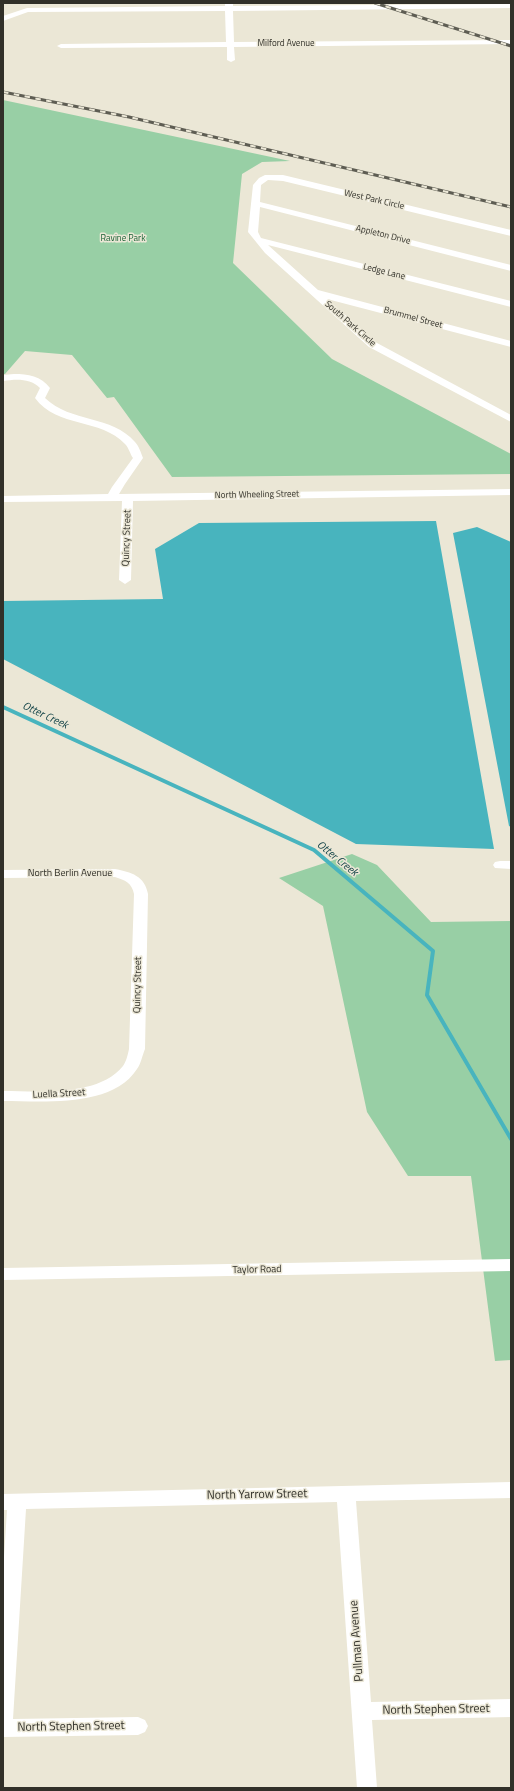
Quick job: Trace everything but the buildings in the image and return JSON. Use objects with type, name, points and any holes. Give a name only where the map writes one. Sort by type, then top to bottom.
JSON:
[{"type":"street","points":[[229,6],[231,60]]},
{"type":"street","points":[[3,18],[22,7],[511,6]]},
{"type":"street","name":"Milford Avenue","points":[[61,46],[511,42]]},
{"type":"street","name":"West Park Circle","points":[[255,203],[259,181],[275,177],[511,233]]},
{"type":"street","points":[[255,203],[253,232],[258,240]]},
{"type":"street","name":"Appleton Drive","points":[[255,203],[511,268]]},
{"type":"street","name":"South Park Circle","points":[[258,240],[268,251],[373,345],[511,419]]},
{"type":"street","name":"Ledge Lane","points":[[258,240],[511,304]]},
{"type":"street","name":"Brummel Street","points":[[314,292],[511,344]]},
{"type":"street","points":[[3,378],[25,378],[41,382],[45,388],[40,398],[46,406],[68,416],[112,430],[127,439],[135,449],[138,458],[133,468],[116,487],[112,497]]},
{"type":"street","name":"North Wheeling Street","points":[[3,499],[511,492]]},
{"type":"street","name":"Quincy Street","points":[[125,580],[128,497]]},
{"type":"street","name":"North Berlin Avenue","points":[[3,874],[111,873],[126,876],[136,881]]},
{"type":"street","name":"Quincy Street","points":[[114,1082],[130,1067],[134,1060],[137,1048],[141,894],[140,886],[136,881]]},
{"type":"street","name":"Luella Street","points":[[3,1096],[77,1094],[92,1091],[114,1082]]},
{"type":"street","name":"Taylor Road","points":[[3,1274],[511,1265]]},
{"type":"street","name":"North Yarrow Street","points":[[10,1501],[511,1490]]},
{"type":"street","name":"Pullman Avenue","points":[[346,1493],[367,1788]]},
{"type":"street","points":[[3,1727],[10,1501]]},
{"type":"street","name":"North Stephen Street","points":[[362,1711],[511,1708]]},
{"type":"street","name":"North Stephen Street","points":[[3,1727],[138,1726]]},
{"type":"green space","name":"Ravine Park","points":[[3,100],[290,161],[262,162],[242,174],[233,263],[332,359],[511,454],[511,474],[172,477],[114,397],[107,398],[72,355],[25,351],[5,374],[3,374]]},
{"type":"green space","points":[[352,854],[377,865],[431,922],[511,921],[511,1360],[495,1361],[471,1176],[408,1176],[367,1112],[323,906],[279,878]]},
{"type":"water","points":[[436,521],[494,849],[356,844],[3,659],[3,601],[163,599],[155,549],[199,523]]},
{"type":"water","points":[[477,527],[511,542],[511,827],[509,826],[453,533]]},
{"type":"waterway","name":"Otter Creek","points":[[3,707],[314,850],[433,951],[427,995],[511,1139]]},
{"type":"railway","points":[[375,3],[511,46]]},
{"type":"railway","points":[[3,92],[129,117],[511,207]]}]
